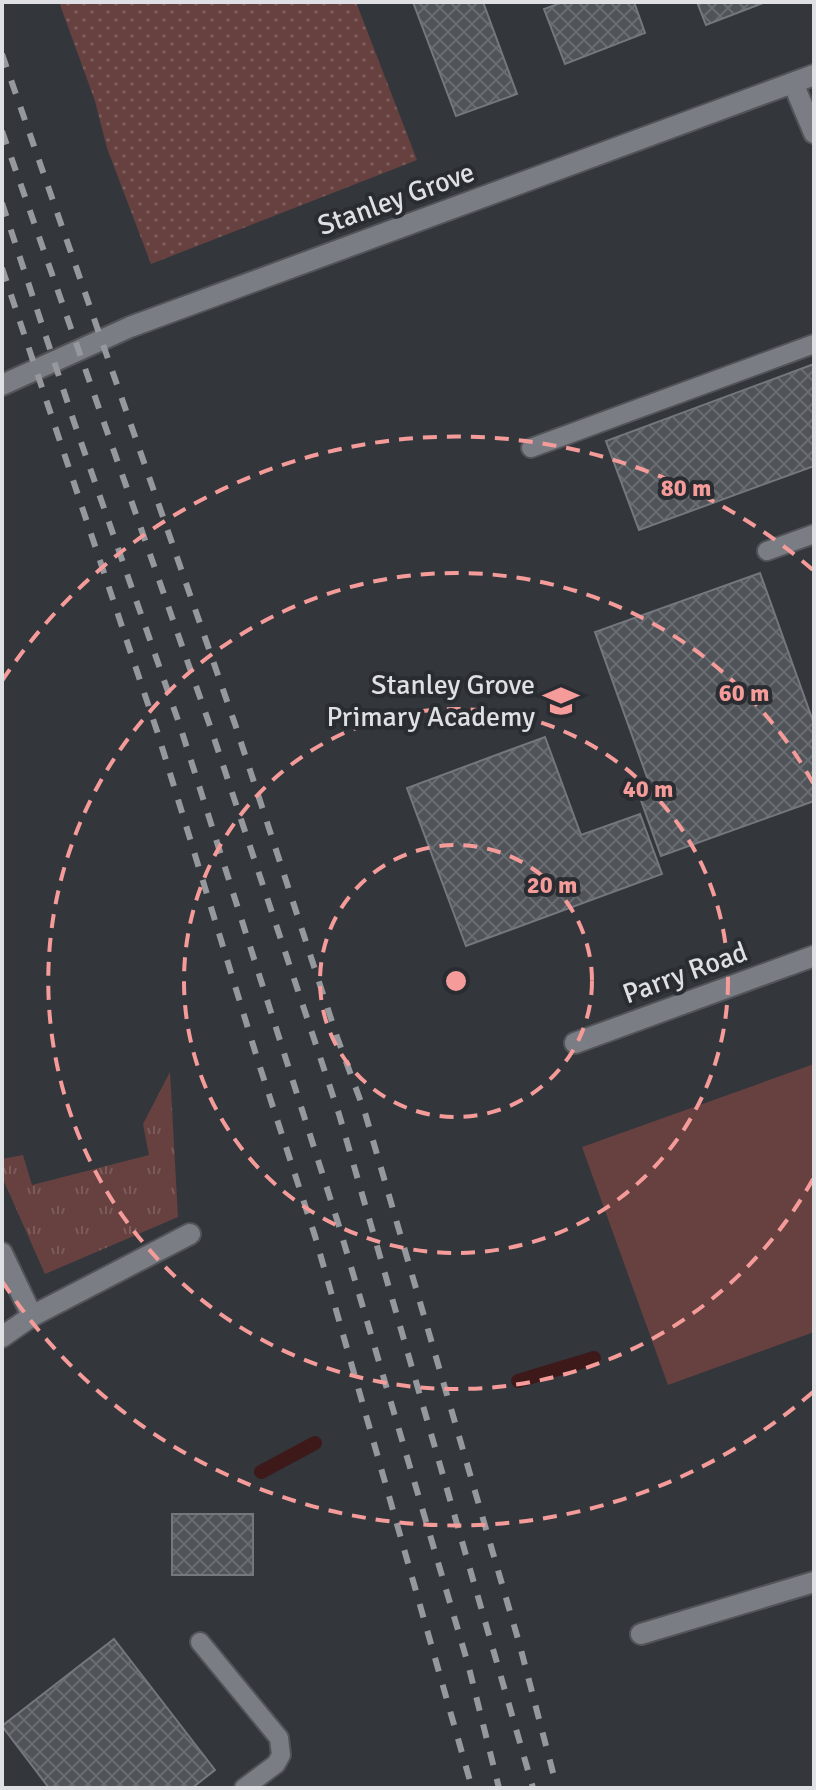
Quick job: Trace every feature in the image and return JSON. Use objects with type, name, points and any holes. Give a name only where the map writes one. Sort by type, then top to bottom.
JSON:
[{"type":"street","name":"Stanley Grove","points":[[2,385],[130,327],[814,75]]},
{"type":"street","points":[[793,83],[814,133]]},
{"type":"street","name":"Parry Road","points":[[575,1043],[814,956]]},
{"type":"street","points":[[2,1337],[32,1316],[190,1234]]},
{"type":"street","points":[[2,1253],[32,1316]]},
{"type":"street","points":[[641,1634],[814,1582]]},
{"type":"lane","points":[[531,448],[814,344]]},
{"type":"lane","points":[[767,551],[814,534]]},
{"type":"lane","points":[[200,1642],[279,1738],[281,1755],[276,1764],[244,1788]]},
{"type":"green space","points":[[59,2],[356,2],[417,160],[151,264],[107,148],[95,101]]},
{"type":"green space","points":[[814,1064],[814,1332],[668,1385],[582,1147]]},
{"type":"green space","points":[[170,1072],[178,1217],[45,1274],[2,1177],[2,1159],[23,1155],[32,1185],[149,1155],[143,1124]]},
{"type":"building","points":[[413,2],[483,2],[517,94],[456,116]]},
{"type":"building","points":[[563,2],[634,2],[645,33],[565,64],[544,9]]},
{"type":"building","points":[[697,2],[763,2],[763,3],[706,25]]},
{"type":"building","points":[[814,364],[814,466],[639,530],[606,441]]},
{"type":"building","points":[[760,573],[814,724],[814,801],[661,856],[639,795],[652,791],[595,632]]},
{"type":"building","points":[[545,737],[581,835],[640,814],[662,874],[466,946],[407,788]]},
{"type":"building","points":[[172,1514],[253,1514],[253,1575],[172,1575]]},
{"type":"building","points":[[114,1639],[215,1770],[192,1788],[49,1788],[2,1726]]},
{"type":"waterway","points":[[518,1381],[594,1358]]},
{"type":"waterway","points":[[261,1472],[315,1443]]},
{"type":"railway","points":[[2,54],[235,724],[337,1037],[365,1113],[520,1646],[557,1788]]},
{"type":"railway","points":[[2,131],[209,723],[339,1114],[533,1788]]},
{"type":"railway","points":[[2,203],[74,422],[180,726],[339,1226],[468,1664],[499,1788]]},
{"type":"railway","points":[[2,268],[158,734],[315,1236],[472,1788]]},
{"type":"place","name":"Stanley Grove Primary Academy","points":[[561,701]]}]
